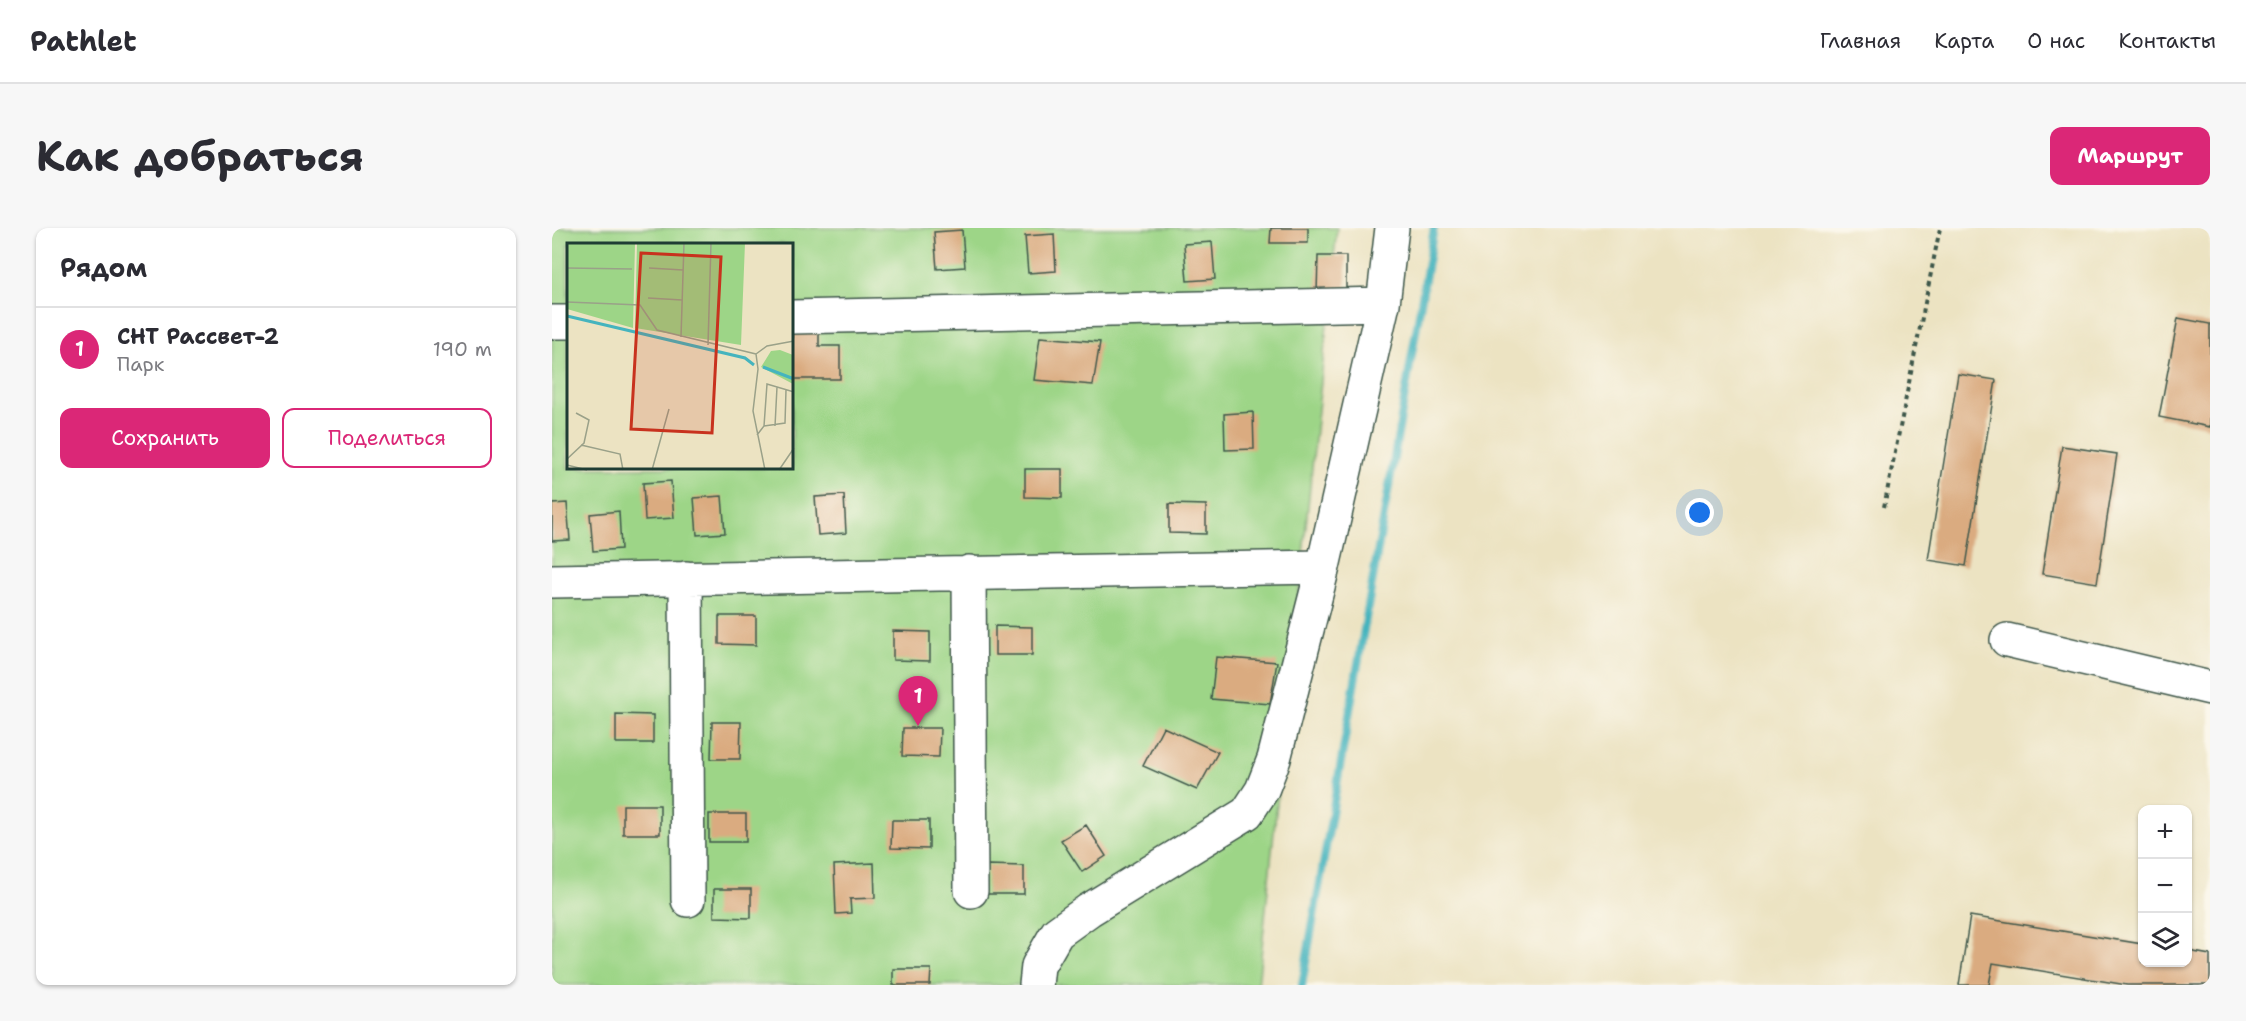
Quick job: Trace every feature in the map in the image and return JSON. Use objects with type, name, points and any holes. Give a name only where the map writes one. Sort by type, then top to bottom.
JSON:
[{"type":"street","points":[[1036,985],[1038,966],[1057,933],[1089,910],[1247,813],[1262,790],[1274,759],[1323,567],[1383,304],[1392,228]]},
{"type":"street","points":[[794,317],[1383,304]]},
{"type":"street","points":[[552,581],[1323,567]]},
{"type":"street","points":[[969,572],[971,891]]},
{"type":"street","points":[[686,578],[688,900]]},
{"type":"street","points":[[2007,640],[2210,688]]},
{"type":"path","points":[[1884,507],[1940,228]]},
{"type":"green space","points":[[552,228],[1337,228],[1258,985],[552,985]]},
{"type":"building","points":[[1271,228],[1308,228],[1308,243],[1270,243]]},
{"type":"building","points":[[962,230],[965,267],[937,269],[934,232]]},
{"type":"building","points":[[1054,234],[1056,271],[1028,273],[1025,236]]},
{"type":"building","points":[[1212,242],[1215,279],[1187,281],[1184,244]]},
{"type":"building","points":[[1318,256],[1346,256],[1346,293],[1317,293]]},
{"type":"building","points":[[2178,318],[2210,324],[2210,427],[2159,417]]},
{"type":"building","points":[[819,329],[819,346],[840,346],[840,379],[794,379],[794,330]]},
{"type":"building","points":[[1040,337],[1100,342],[1093,385],[1034,380]]},
{"type":"building","points":[[1958,374],[1996,380],[1966,566],[1928,560]]},
{"type":"building","points":[[1253,412],[1254,449],[1225,450],[1224,414]]},
{"type":"building","points":[[2062,446],[2117,454],[2097,583],[2042,574]]},
{"type":"building","points":[[1025,469],[1062,469],[1062,498],[1025,497]]},
{"type":"building","points":[[671,481],[674,518],[645,520],[643,483]]},
{"type":"building","points":[[844,495],[846,533],[818,535],[815,497]]},
{"type":"building","points":[[722,496],[725,533],[697,535],[694,498]]},
{"type":"building","points":[[567,503],[570,540],[552,541],[552,504]]},
{"type":"building","points":[[1169,504],[1206,505],[1206,534],[1169,533]]},
{"type":"building","points":[[619,511],[621,549],[593,551],[590,514]]},
{"type":"building","points":[[719,616],[756,616],[756,645],[719,644]]},
{"type":"building","points":[[995,626],[1032,627],[1032,655],[995,655]]},
{"type":"building","points":[[893,631],[930,632],[930,661],[893,660]]},
{"type":"building","points":[[1216,657],[1277,662],[1270,704],[1211,699]]},
{"type":"building","points":[[616,714],[653,715],[653,743],[616,743]]},
{"type":"building","points":[[712,722],[741,722],[740,759],[711,759]]},
{"type":"building","points":[[1163,727],[1218,752],[1197,790],[1143,766]]},
{"type":"building","points":[[903,728],[940,728],[939,757],[902,756]]},
{"type":"building","points":[[623,805],[660,805],[660,834],[623,834]]},
{"type":"building","points":[[709,814],[746,814],[746,842],[709,842]]},
{"type":"building","points":[[892,820],[929,820],[929,849],[891,848]]},
{"type":"building","points":[[1086,825],[1106,856],[1082,872],[1061,840]]},
{"type":"building","points":[[874,863],[875,898],[850,899],[851,913],[836,914],[834,865]]},
{"type":"building","points":[[987,865],[1024,866],[1024,894],[987,894]]},
{"type":"building","points":[[714,889],[751,889],[751,918],[714,917]]},
{"type":"building","points":[[1970,916],[2138,943],[2138,967],[2192,967],[2192,952],[2210,955],[2210,985],[2127,985],[1993,963],[1989,985],[1959,985]]},
{"type":"building","points":[[893,969],[931,969],[930,985],[893,985]]},
{"type":"waterway","points":[[1302,985],[1434,228]]},
{"type":"place","name":"СНТ Рассвет-2","points":[[918,726]]}]
